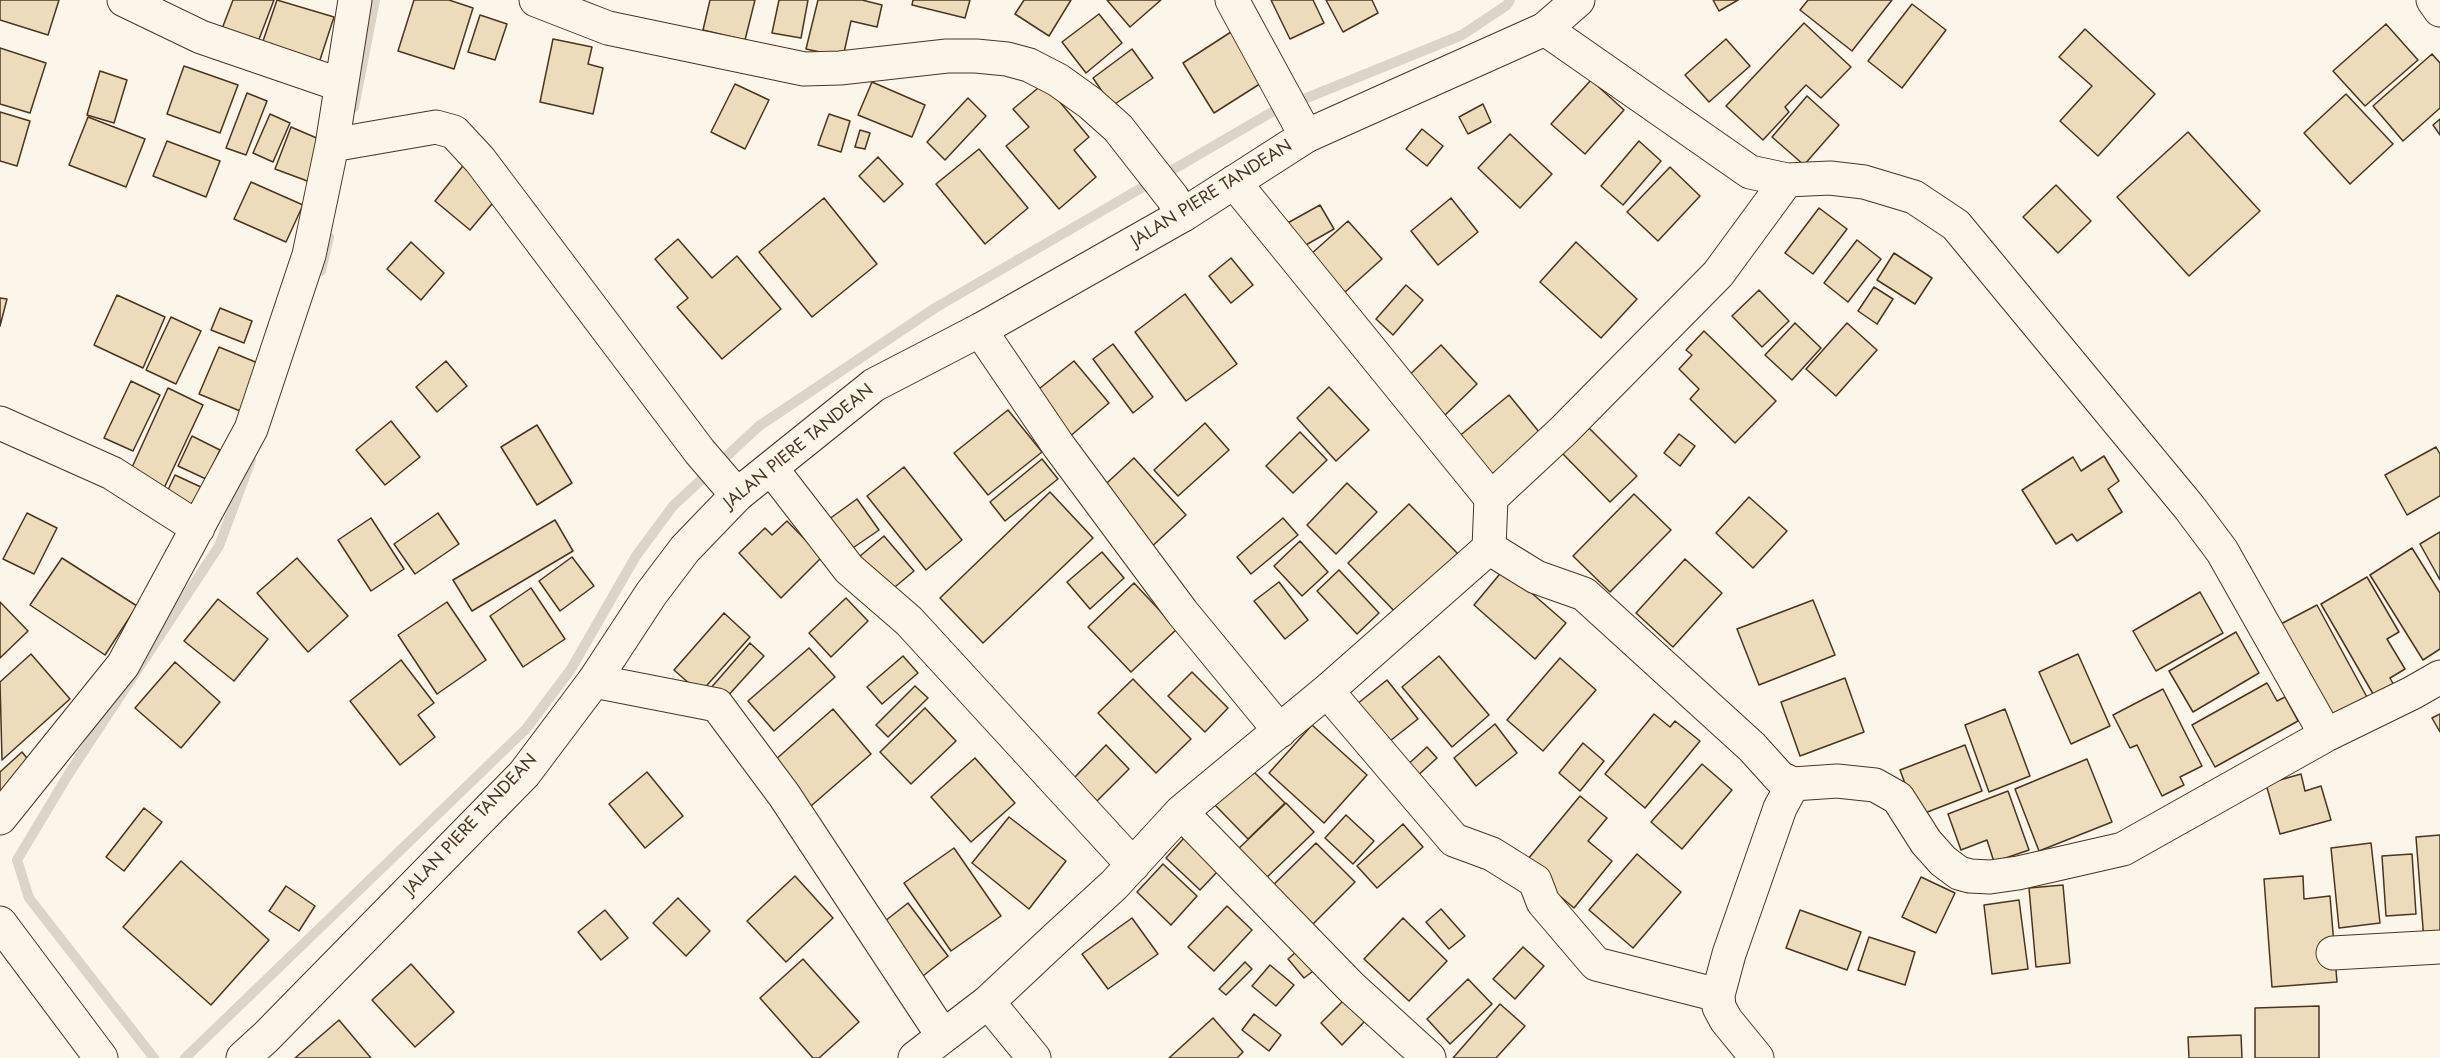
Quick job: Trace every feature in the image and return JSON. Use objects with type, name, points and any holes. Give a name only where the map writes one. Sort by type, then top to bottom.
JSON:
[{"type":"street","points":[[124,0],[159,8],[201,37],[341,85]]},
{"type":"street","points":[[0,818],[123,665],[251,429],[309,255],[332,145],[355,0]]},
{"type":"street","points":[[536,0],[608,28],[804,69],[840,69],[947,56],[1007,59],[1029,65],[1058,80],[1111,122],[1141,155],[1178,206]]},
{"type":"street","points":[[1232,0],[1305,136]]},
{"type":"street","name":"JALAN PIERE TANDEAN","points":[[243,1058],[266,1038],[524,774],[594,681],[658,585],[732,489],[771,468],[874,385],[980,330],[1178,206],[1234,182],[1305,136],[1545,29],[1578,0]]},
{"type":"street","points":[[2433,0],[2440,10]]},
{"type":"street","points":[[1545,29],[1750,172],[1786,180],[1830,178],[1864,182],[1914,197],[1956,225],[2189,507],[2222,551],[2326,735]]},
{"type":"street","points":[[332,145],[436,127],[454,132],[480,160],[700,452],[732,489]]},
{"type":"street","points":[[1491,498],[1563,431],[1718,274],[1786,180]]},
{"type":"street","points":[[915,1058],[988,1002],[1133,865],[1181,812],[1327,691],[1489,548],[1491,498],[1234,182]]},
{"type":"street","points":[[980,330],[1058,445],[1182,612],[1280,731]]},
{"type":"street","points":[[0,423],[112,473],[198,528]]},
{"type":"street","points":[[771,468],[849,569],[909,621],[1133,865]]},
{"type":"street","points":[[1489,548],[1536,577],[1584,594],[1752,747],[1780,778],[1793,784],[1837,781],[1875,785],[1899,798],[1926,842],[1943,861],[1959,873],[1970,876],[1990,877],[2018,873],[2123,849],[2326,735],[2412,693],[2440,676]]},
{"type":"street","points":[[594,681],[717,705],[783,795],[943,1036]]},
{"type":"street","points":[[1327,691],[1454,840],[1492,854],[1535,881],[1544,902],[1596,964],[1718,995]]},
{"type":"street","points":[[1757,1058],[1726,1020],[1719,1007],[1718,995],[1729,954],[1780,808],[1793,784]]},
{"type":"street","points":[[1181,812],[1351,987],[1429,1058]]},
{"type":"street","points":[[0,923],[101,1058]]},
{"type":"street","points":[[2333,953],[2440,947]]},
{"type":"street","points":[[988,1002],[1034,1058]]},
{"type":"building","points":[[0,0],[59,0],[48,35],[0,20]]},
{"type":"building","points":[[233,0],[274,0],[256,47],[220,34]]},
{"type":"building","points":[[277,0],[334,17],[318,66],[261,47]]},
{"type":"building","points":[[414,0],[449,0],[473,8],[454,69],[398,51]]},
{"type":"building","points":[[710,0],[755,0],[745,40],[703,30]]},
{"type":"building","points":[[779,0],[808,0],[801,38],[772,33]]},
{"type":"building","points":[[818,0],[862,0],[882,5],[877,27],[851,21],[843,57],[806,49]]},
{"type":"building","points":[[913,0],[970,0],[965,18],[912,5]]},
{"type":"building","points":[[1024,0],[1071,0],[1049,36],[1015,14]]},
{"type":"building","points":[[1107,0],[1161,0],[1130,27]]},
{"type":"building","points":[[1271,0],[1313,0],[1324,23],[1290,39]]},
{"type":"building","points":[[1326,0],[1372,0],[1378,13],[1343,32]]},
{"type":"building","points":[[1713,0],[1738,0],[1719,11]]},
{"type":"building","points":[[1808,0],[1892,0],[1852,51],[1800,10]]},
{"type":"building","points":[[1912,4],[1946,30],[1902,88],[1868,61]]},
{"type":"building","points":[[1099,14],[1122,43],[1086,73],[1062,42]]},
{"type":"building","points":[[480,15],[507,24],[495,60],[468,52]]},
{"type":"building","points":[[1804,23],[1851,67],[1821,98],[1806,85],[1785,107],[1789,112],[1763,140],[1726,106]]},
{"type":"building","points":[[2386,24],[2418,60],[2365,106],[2333,71]]},
{"type":"building","points":[[2085,29],[2155,94],[2098,156],[2060,121],[2092,86],[2059,57]]},
{"type":"building","points":[[1234,30],[1266,80],[1214,113],[1183,63]]},
{"type":"building","points":[[553,39],[592,47],[588,64],[603,68],[593,114],[540,102]]},
{"type":"building","points":[[1726,39],[1750,66],[1709,102],[1685,75]]},
{"type":"building","points":[[0,48],[46,63],[30,113],[0,104]]},
{"type":"building","points":[[1132,49],[1153,78],[1112,106],[1093,78]]},
{"type":"building","points":[[2432,54],[2440,63],[2440,108],[2403,141],[2373,106]]},
{"type":"building","points":[[184,66],[238,85],[220,133],[167,114]]},
{"type":"building","points":[[100,71],[127,80],[114,123],[87,115]]},
{"type":"building","points":[[1591,80],[1624,110],[1585,154],[1551,124]]},
{"type":"building","points":[[872,82],[925,105],[912,137],[858,115]]},
{"type":"building","points":[[1044,83],[1089,137],[1074,150],[1096,177],[1059,209],[1006,146],[1029,127],[1013,109]]},
{"type":"building","points":[[735,84],[769,100],[745,149],[711,132]]},
{"type":"building","points":[[247,93],[267,101],[246,155],[226,148]]},
{"type":"building","points":[[2346,94],[2393,144],[2350,184],[2304,133]]},
{"type":"building","points":[[1807,96],[1839,125],[1804,165],[1772,137]]},
{"type":"building","points":[[968,98],[986,116],[945,160],[927,142]]},
{"type":"building","points":[[1483,104],[1491,122],[1468,134],[1459,117]]},
{"type":"building","points":[[0,112],[30,121],[17,166],[0,161]]},
{"type":"building","points":[[270,114],[290,123],[273,162],[253,153]]},
{"type":"building","points":[[829,114],[850,121],[841,152],[818,145]]},
{"type":"building","points":[[88,117],[145,139],[126,187],[69,165]]},
{"type":"building","points":[[2440,119],[2440,135],[2433,125]]},
{"type":"building","points":[[291,127],[326,142],[310,182],[275,169]]},
{"type":"building","points":[[1422,129],[1443,146],[1427,166],[1406,149]]},
{"type":"building","points":[[860,130],[870,133],[865,149],[855,147]]},
{"type":"building","points":[[2188,132],[2260,211],[2189,276],[2117,197]]},
{"type":"building","points":[[1510,134],[1552,174],[1520,208],[1478,168]]},
{"type":"building","points":[[167,141],[220,161],[206,197],[153,176]]},
{"type":"building","points":[[1639,141],[1661,161],[1623,205],[1601,186]]},
{"type":"building","points":[[979,149],[1028,208],[985,244],[936,184]]},
{"type":"building","points":[[878,157],[903,184],[884,202],[859,176]]},
{"type":"building","points":[[466,162],[502,192],[470,230],[435,201]]},
{"type":"building","points":[[1670,167],[1700,196],[1658,241],[1627,212]]},
{"type":"building","points":[[251,182],[303,205],[286,242],[234,219]]},
{"type":"building","points":[[2056,185],[2091,221],[2058,253],[2023,217]]},
{"type":"building","points":[[824,198],[877,264],[812,317],[759,252]]},
{"type":"building","points":[[1451,198],[1478,232],[1438,265],[1411,231]]},
{"type":"building","points":[[1320,205],[1334,229],[1297,250],[1284,225]]},
{"type":"building","points":[[1819,208],[1847,229],[1813,274],[1785,253]]},
{"type":"building","points":[[1348,221],[1382,259],[1335,301],[1301,263]]},
{"type":"building","points":[[678,239],[712,278],[737,256],[781,309],[722,359],[677,307],[688,298],[655,259]]},
{"type":"building","points":[[1857,240],[1881,259],[1848,302],[1824,283]]},
{"type":"building","points":[[411,242],[444,273],[421,300],[387,269]]},
{"type":"building","points":[[1576,242],[1637,299],[1601,338],[1540,282]]},
{"type":"building","points":[[1894,253],[1932,278],[1915,304],[1877,280]]},
{"type":"building","points":[[1231,258],[1253,285],[1231,303],[1209,276]]},
{"type":"building","points":[[1406,285],[1423,300],[1393,335],[1376,319]]},
{"type":"building","points":[[1874,287],[1893,299],[1877,324],[1858,311]]},
{"type":"building","points":[[1759,290],[1789,321],[1762,347],[1732,316]]},
{"type":"building","points":[[1185,294],[1237,364],[1186,401],[1135,332]]},
{"type":"building","points":[[117,295],[165,317],[143,368],[94,345]]},
{"type":"building","points":[[0,298],[7,299],[0,326]]},
{"type":"building","points":[[220,308],[252,321],[244,343],[211,330]]},
{"type":"building","points":[[171,317],[201,331],[176,384],[146,370]]},
{"type":"building","points":[[1795,323],[1821,348],[1792,380],[1765,355]]},
{"type":"building","points":[[1847,323],[1877,350],[1836,396],[1806,369]]},
{"type":"building","points":[[1704,331],[1776,401],[1735,443],[1690,399],[1699,389],[1679,369],[1692,355],[1686,350]]},
{"type":"building","points":[[1113,344],[1153,397],[1133,413],[1093,359]]},
{"type":"building","points":[[1441,345],[1477,384],[1442,418],[1405,379]]},
{"type":"building","points":[[219,347],[265,366],[245,413],[199,394]]},
{"type":"building","points":[[446,361],[467,386],[437,412],[416,387]]},
{"type":"building","points":[[1074,361],[1109,403],[1061,444],[1025,400]]},
{"type":"building","points":[[131,381],[160,395],[133,451],[104,438]]},
{"type":"building","points":[[1329,387],[1369,430],[1336,461],[1297,418]]},
{"type":"building","points":[[168,388],[203,405],[158,501],[124,485]]},
{"type":"building","points":[[1509,395],[1544,438],[1493,482],[1457,438]]},
{"type":"building","points":[[1008,410],[1042,452],[988,495],[954,453]]},
{"type":"building","points":[[391,421],[420,457],[385,485],[356,450]]},
{"type":"building","points":[[1205,423],[1229,450],[1178,496],[1154,470]]},
{"type":"building","points":[[537,425],[572,483],[537,505],[501,447]]},
{"type":"building","points":[[1587,426],[1637,476],[1610,502],[1561,452]]},
{"type":"building","points":[[1300,432],[1327,460],[1293,493],[1266,466]]},
{"type":"building","points":[[1679,434],[1695,446],[1680,466],[1664,453]]},
{"type":"building","points":[[192,436],[220,450],[206,479],[178,466]]},
{"type":"building","points":[[2436,447],[2440,454],[2440,496],[2407,515],[2385,475]]},
{"type":"building","points":[[2104,456],[2119,481],[2108,489],[2122,512],[2077,541],[2072,534],[2056,544],[2022,490],[2073,457],[2081,471]]},
{"type":"building","points":[[1134,458],[1186,515],[1147,551],[1096,493]]},
{"type":"building","points":[[1042,459],[1058,479],[1005,521],[990,502]]},
{"type":"building","points":[[904,467],[962,540],[926,570],[867,496]]},
{"type":"building","points":[[175,475],[203,488],[190,518],[161,505]]},
{"type":"building","points":[[1347,483],[1377,512],[1336,554],[1307,525]]},
{"type":"building","points":[[1050,492],[1093,538],[983,643],[940,598]]},
{"type":"building","points":[[1634,494],[1671,530],[1610,592],[1573,556]]},
{"type":"building","points":[[1749,497],[1787,531],[1753,568],[1716,533]]},
{"type":"building","points":[[857,499],[879,530],[847,552],[825,522]]},
{"type":"building","points":[[1409,504],[1461,557],[1399,616],[1348,563]]},
{"type":"building","points":[[27,513],[57,528],[34,574],[3,559]]},
{"type":"building","points":[[438,513],[459,544],[415,574],[394,544]]},
{"type":"building","points":[[371,518],[404,569],[371,591],[338,540]]},
{"type":"building","points":[[1283,518],[1298,535],[1251,574],[1237,557]]},
{"type":"building","points":[[555,520],[573,551],[472,611],[453,580]]},
{"type":"building","points":[[787,521],[822,557],[781,598],[739,553],[765,528],[772,535]]},
{"type":"building","points":[[2440,532],[2440,580],[2420,544]]},
{"type":"building","points":[[884,536],[914,571],[883,597],[853,562]]},
{"type":"building","points":[[1300,541],[1328,572],[1302,596],[1274,566]]},
{"type":"building","points":[[2412,548],[2440,593],[2440,649],[2423,660],[2370,575]]},
{"type":"building","points":[[1102,552],[1124,578],[1090,609],[1067,582]]},
{"type":"building","points":[[572,557],[594,586],[560,611],[539,581]]},
{"type":"building","points":[[62,558],[137,606],[105,655],[30,605]]},
{"type":"building","points":[[297,558],[348,616],[308,652],[257,593]]},
{"type":"building","points":[[1685,559],[1722,593],[1673,647],[1636,613]]},
{"type":"building","points":[[1504,569],[1566,623],[1535,659],[1474,605]]},
{"type":"building","points":[[1339,570],[1379,613],[1357,634],[1317,591]]},
{"type":"building","points":[[2367,577],[2399,632],[2387,639],[2405,669],[2390,678],[2395,687],[2376,699],[2321,604]]},
{"type":"building","points":[[1279,582],[1308,620],[1285,639],[1254,601]]},
{"type":"building","points":[[1134,583],[1177,629],[1131,672],[1088,627]]},
{"type":"building","points":[[531,588],[565,639],[523,667],[490,616]]},
{"type":"building","points":[[2200,592],[2223,633],[2156,671],[2133,631]]},
{"type":"building","points":[[846,598],[868,621],[831,657],[809,633]]},
{"type":"building","points":[[218,599],[268,639],[234,681],[184,641]]},
{"type":"building","points":[[1813,600],[1835,655],[1759,685],[1737,629]]},
{"type":"building","points":[[0,602],[28,631],[0,658]]},
{"type":"building","points":[[447,602],[486,660],[437,694],[398,635]]},
{"type":"building","points":[[2317,605],[2368,699],[2331,719],[2279,625]]},
{"type":"building","points":[[724,613],[750,637],[700,693],[674,670]]},
{"type":"building","points":[[2236,632],[2259,673],[2193,712],[2169,671]]},
{"type":"building","points":[[750,643],[764,656],[716,709],[703,697]]},
{"type":"building","points":[[809,648],[835,677],[774,731],[748,701]]},
{"type":"building","points":[[31,654],[70,699],[2,760],[0,682]]},
{"type":"building","points":[[2078,654],[2110,726],[2071,744],[2039,672]]},
{"type":"building","points":[[903,656],[918,673],[882,704],[867,687]]},
{"type":"building","points":[[1439,656],[1489,715],[1452,747],[1402,687]]},
{"type":"building","points":[[1560,658],[1596,690],[1543,751],[1507,720]]},
{"type":"building","points":[[401,660],[434,703],[418,715],[435,737],[400,765],[350,701]]},
{"type":"building","points":[[175,662],[220,702],[181,748],[135,708]]},
{"type":"building","points":[[1192,672],[1228,708],[1205,732],[1168,696]]},
{"type":"building","points":[[1845,678],[1864,732],[1800,756],[1781,702]]},
{"type":"building","points":[[1133,679],[1191,739],[1156,773],[1098,713]]},
{"type":"building","points":[[1387,680],[1418,719],[1367,759],[1337,720]]},
{"type":"building","points":[[2267,683],[2277,701],[2285,697],[2298,721],[2215,767],[2192,725]]},
{"type":"building","points":[[915,686],[928,698],[888,737],[876,725]]},
{"type":"building","points":[[2163,689],[2202,766],[2180,777],[2184,785],[2162,796],[2137,745],[2130,748],[2113,715]]},
{"type":"building","points":[[925,708],[956,741],[911,784],[880,752]]},
{"type":"building","points":[[833,709],[871,754],[804,812],[766,768]]},
{"type":"building","points":[[2005,709],[2030,776],[1989,792],[1965,725]]},
{"type":"building","points":[[1654,714],[1670,727],[1675,721],[1700,741],[1645,808],[1605,774]]},
{"type":"building","points":[[2440,714],[2440,732],[2432,718]]},
{"type":"building","points":[[1495,724],[1517,753],[1476,786],[1454,758]]},
{"type":"building","points":[[1312,725],[1367,775],[1324,823],[1269,773]]},
{"type":"building","points":[[1583,743],[1604,761],[1580,791],[1559,773]]},
{"type":"building","points":[[1106,745],[1129,769],[1097,801],[1074,778]]},
{"type":"building","points":[[1965,745],[1982,791],[1917,816],[1900,770]]},
{"type":"building","points":[[1427,747],[1437,758],[1415,778],[1405,767]]},
{"type":"building","points":[[22,752],[35,768],[0,800],[0,772]]},
{"type":"building","points":[[975,758],[1015,803],[971,842],[931,797]]},
{"type":"building","points":[[2087,759],[2112,822],[2039,851],[2015,789]]},
{"type":"building","points":[[1702,764],[1732,790],[1682,849],[1651,822]]},
{"type":"building","points":[[1250,768],[1285,803],[1248,839],[1214,804]]},
{"type":"building","points":[[647,772],[683,816],[645,848],[609,804]]},
{"type":"building","points":[[2301,774],[2305,791],[2321,786],[2331,820],[2280,834],[2266,784]]},
{"type":"building","points":[[2008,791],[2029,850],[1994,862],[1987,840],[1961,850],[1948,814]]},
{"type":"building","points":[[1580,796],[1607,818],[1588,841],[1612,861],[1574,908],[1523,865]]},
{"type":"building","points":[[1286,803],[1314,832],[1262,882],[1234,853]]},
{"type":"building","points":[[144,808],[162,822],[124,871],[106,857]]},
{"type":"building","points":[[1346,815],[1374,841],[1353,864],[1325,838]]},
{"type":"building","points":[[1009,817],[1066,861],[1029,909],[972,863]]},
{"type":"building","points":[[1403,824],[1423,847],[1377,888],[1357,866]]},
{"type":"building","points":[[2440,835],[2440,953],[2425,954],[2416,837]]},
{"type":"building","points":[[1184,838],[1218,871],[1200,890],[1166,858]]},
{"type":"building","points":[[1316,843],[1355,882],[1303,934],[1264,894]]},
{"type":"building","points":[[2371,843],[2380,923],[2339,928],[2331,848]]},
{"type":"building","points":[[954,848],[1001,916],[951,951],[904,883]]},
{"type":"building","points":[[1637,854],[1681,892],[1633,948],[1589,910]]},
{"type":"building","points":[[2412,854],[2416,914],[2386,916],[2382,856]]},
{"type":"building","points":[[181,861],[269,940],[211,1005],[123,927]]},
{"type":"building","points":[[1163,864],[1197,896],[1171,925],[1137,892]]},
{"type":"building","points":[[795,876],[833,918],[786,962],[747,921]]},
{"type":"building","points":[[2303,876],[2304,899],[2330,896],[2337,982],[2272,987],[2264,879]]},
{"type":"building","points":[[1921,877],[1955,893],[1936,933],[1902,917]]},
{"type":"building","points":[[2063,885],[2070,963],[2036,967],[2029,888]]},
{"type":"building","points":[[286,886],[315,906],[299,931],[269,911]]},
{"type":"building","points":[[678,898],[710,931],[686,956],[653,923]]},
{"type":"building","points":[[2019,900],[2028,969],[1992,974],[1984,905]]},
{"type":"building","points":[[908,903],[948,956],[913,984],[871,932]]},
{"type":"building","points":[[1227,906],[1252,930],[1214,971],[1188,947]]},
{"type":"building","points":[[1441,909],[1465,936],[1449,949],[1426,922]]},
{"type":"building","points":[[605,910],[628,938],[601,960],[578,932]]},
{"type":"building","points":[[1800,910],[1861,932],[1847,970],[1786,948]]},
{"type":"building","points":[[1132,918],[1158,954],[1108,989],[1082,954]]},
{"type":"building","points":[[1403,918],[1447,961],[1409,1001],[1364,959]]},
{"type":"building","points":[[1869,937],[1915,952],[1905,985],[1858,970]]},
{"type":"building","points":[[1304,945],[1321,965],[1304,978],[1288,959]]},
{"type":"building","points":[[1523,947],[1544,966],[1515,999],[1493,979]]},
{"type":"building","points":[[803,959],[859,1022],[819,1058],[813,1058],[760,998]]},
{"type":"building","points":[[1245,962],[1252,969],[1226,995],[1219,989]]},
{"type":"building","points":[[411,964],[454,1012],[415,1047],[372,1000]]},
{"type":"building","points":[[1270,965],[1294,985],[1276,1006],[1252,986]]},
{"type":"building","points":[[1468,979],[1492,1004],[1450,1044],[1427,1019]]},
{"type":"building","points":[[1345,999],[1366,1020],[1342,1045],[1321,1023]]},
{"type":"building","points":[[1500,1004],[1525,1026],[1496,1058],[1453,1058]]},
{"type":"building","points":[[2319,1006],[2319,1058],[2255,1058],[2255,1008]]},
{"type":"building","points":[[1254,1014],[1281,1035],[1269,1051],[1242,1030]]},
{"type":"building","points":[[1213,1018],[1243,1052],[1237,1058],[1169,1058]]},
{"type":"building","points":[[339,1020],[371,1058],[295,1058]]},
{"type":"building","points":[[2241,1035],[2242,1058],[2189,1058],[2188,1037]]},
{"type":"waterway","points":[[354,107],[375,0]]},
{"type":"waterway","points":[[185,1058],[526,729],[571,669],[636,556],[673,506],[759,426],[935,308],[1272,112],[1462,35],[1507,5],[1510,0]]},
{"type":"waterway","points":[[321,271],[329,237]]},
{"type":"waterway","points":[[154,1058],[29,898],[17,860],[68,775],[219,546],[251,460]]}]
